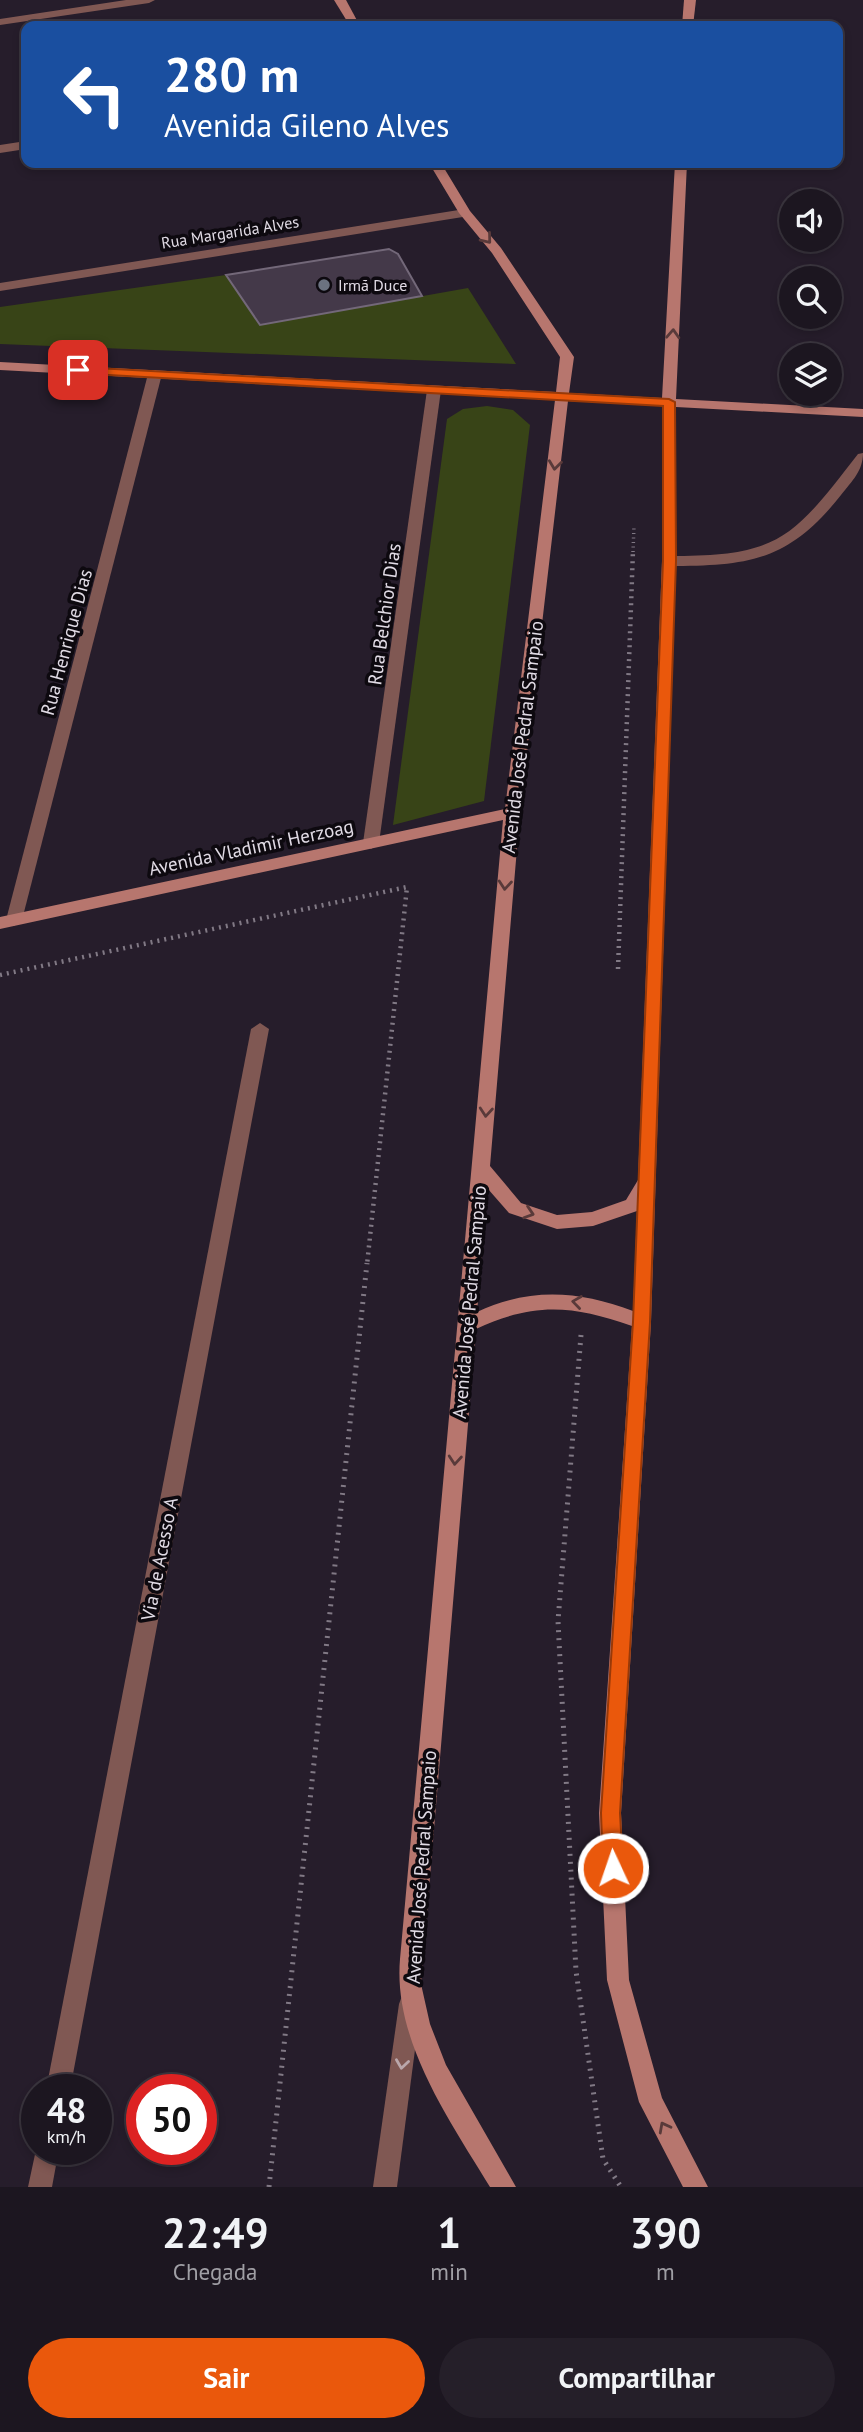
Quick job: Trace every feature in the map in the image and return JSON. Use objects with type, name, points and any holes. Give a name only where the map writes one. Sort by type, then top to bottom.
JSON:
[{"type":"main road","points":[[340,0],[352,21]]},
{"type":"main road","points":[[688,21],[690,0]]},
{"type":"main road","points":[[438,168],[466,213]]},
{"type":"main road","points":[[681,168],[669,402],[669,561],[642,1322],[610,1813],[618,1980],[650,2102],[696,2187]]},
{"type":"main road","name":"Avenida José Pedral Sampaio","points":[[466,213],[496,251],[567,357],[512,813],[413,1935],[411,1997],[426,2046],[461,2117],[504,2187]]},
{"type":"main road","points":[[0,366],[863,413]]},
{"type":"main road","name":"Avenida Vladimir Herzoag","points":[[7,922],[512,813]]},
{"type":"main road","points":[[481,1168],[515,1209],[557,1222],[593,1219],[632,1205],[646,1181]]},
{"type":"main road","points":[[467,1325],[500,1308],[530,1300],[569,1300],[596,1304],[642,1322]]},
{"type":"street","points":[[0,22],[149,0]]},
{"type":"street","points":[[0,149],[21,146]]},
{"type":"street","name":"Rua Margarida Alves","points":[[0,287],[466,213]]},
{"type":"street","name":"Rua Henrique Dias","points":[[7,922],[155,374]]},
{"type":"street","name":"Rua Belchior Dias","points":[[371,843],[435,390]]},
{"type":"street","points":[[669,561],[722,560],[766,551],[794,537],[863,457]]},
{"type":"street","name":"Via de Acesso A","points":[[61,2074],[260,1029]]},
{"type":"street","points":[[385,2187],[411,1997]]},
{"type":"street","points":[[40,2187],[44,2165]]},
{"type":"path","points":[[0,975],[407,887],[269,2187]]},
{"type":"green space","points":[[226,275],[260,325],[468,288],[516,364],[0,344],[0,307]]},
{"type":"green space","points":[[487,406],[513,410],[530,425],[484,801],[393,825],[447,419],[463,409]]},
{"type":"building","name":"Irmã Duce","points":[[389,249],[398,254],[422,296],[260,325],[226,275]]},
{"type":"place","name":"Irmã Duce","points":[[324,285]]},
{"type":"route","points":[[78,370],[669,402],[669,561],[651,1009],[642,1322],[610,1813],[613,1868]]}]
